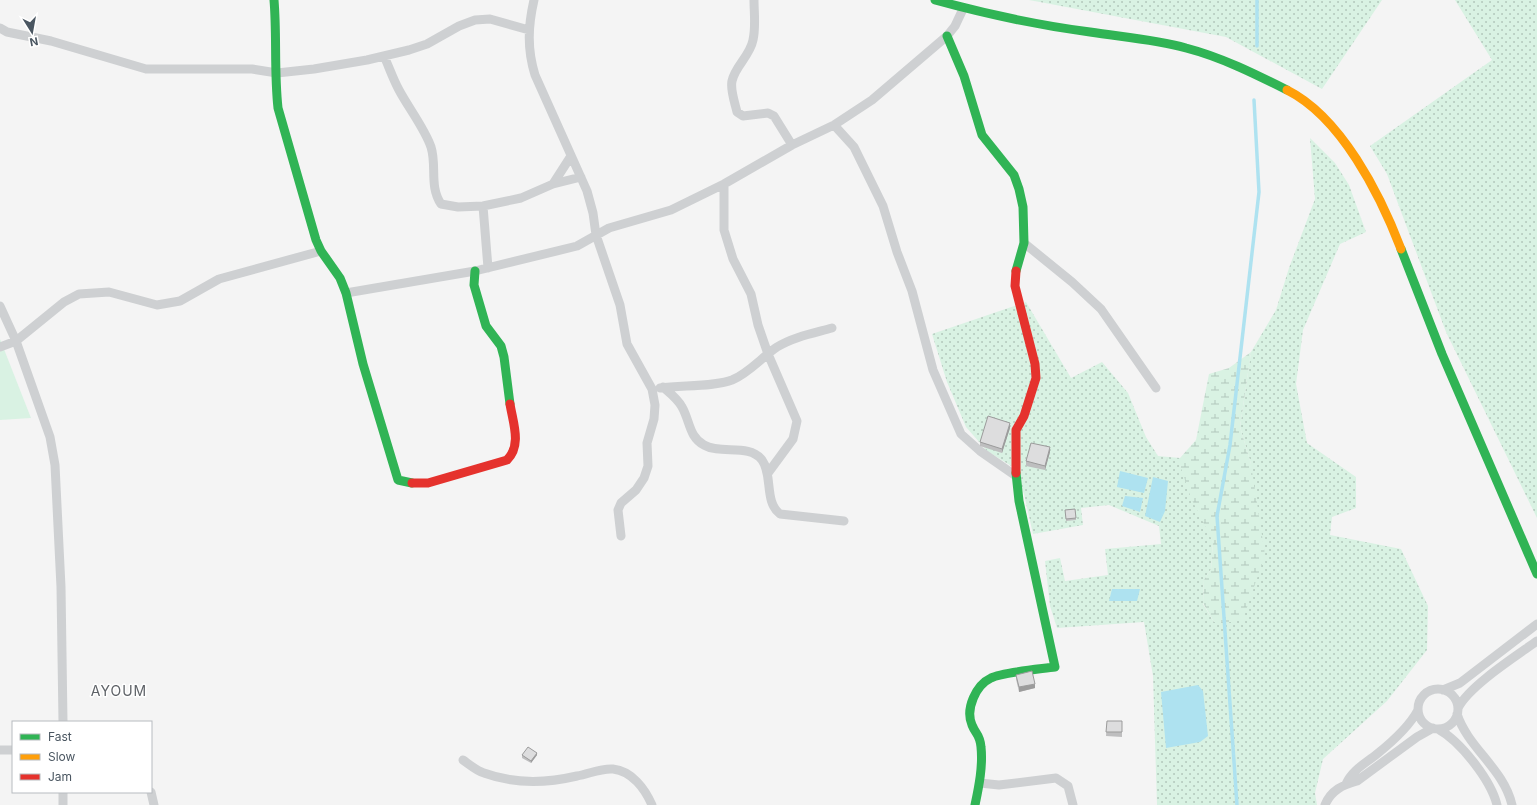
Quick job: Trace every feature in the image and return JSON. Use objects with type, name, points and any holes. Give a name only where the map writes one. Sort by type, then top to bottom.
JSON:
[{"type":"street","points":[[274,0],[277,31],[276,91],[282,126],[321,251],[335,268],[346,293],[363,364],[398,480],[415,484],[428,483],[507,460],[513,454],[516,444],[504,357],[501,346],[486,326],[474,285],[475,271]]},
{"type":"street","points":[[534,0],[528,47],[535,75],[581,177],[593,213],[596,235],[617,295],[627,344],[652,389],[655,405],[654,419],[647,443],[648,466],[644,478],[636,490],[622,503],[618,510],[621,536]]},
{"type":"street","points":[[754,0],[753,42],[747,57],[737,69],[731,82],[737,112],[743,116],[768,113],[774,116],[792,145]]},
{"type":"street","points":[[935,0],[964,9],[1089,32],[1147,39],[1187,48],[1251,71],[1290,91],[1313,108],[1334,128],[1351,150],[1373,188],[1398,240],[1442,354],[1537,574]]},
{"type":"street","points":[[346,293],[475,271],[577,246],[609,228],[671,210],[724,184],[792,145],[834,125],[872,100],[947,36],[955,26],[964,9]]},
{"type":"street","points":[[0,28],[6,32],[51,41],[146,69],[252,69],[277,73],[314,69],[384,56],[427,44],[459,26],[475,20],[490,19],[529,30]]},
{"type":"street","points":[[947,36],[964,76],[982,135],[1014,175],[1020,189],[1023,207],[1024,243],[1015,276],[1015,286],[1035,364],[1036,378],[1024,416],[1016,430],[1016,476],[1020,508],[1055,667],[992,677],[982,684],[973,699],[969,715],[972,726],[979,735],[981,748],[980,783],[974,805]]},
{"type":"street","points":[[384,56],[398,89],[431,145],[434,159],[434,184],[437,198],[441,204],[458,207],[483,206],[521,198],[553,184],[581,177]]},
{"type":"street","points":[[834,125],[854,147],[883,206],[896,252],[912,291],[933,370],[961,434],[980,451],[1016,476]]},
{"type":"street","points":[[553,184],[571,156]]},
{"type":"street","points":[[724,184],[724,230],[733,259],[751,294],[758,325],[768,354],[797,421],[793,439],[768,473]]},
{"type":"street","points":[[483,206],[488,268]]},
{"type":"street","points":[[1024,243],[1072,282],[1101,309],[1156,388]]},
{"type":"street","points":[[0,347],[16,341],[64,302],[79,294],[109,292],[157,305],[180,301],[219,279],[321,251]]},
{"type":"street","points":[[0,306],[16,341],[50,438],[55,465],[61,587],[63,721]]},
{"type":"street","points":[[652,389],[675,385],[718,384],[734,379],[778,346],[795,339],[832,328]]},
{"type":"street","points":[[663,388],[682,405],[690,431],[696,440],[705,446],[720,450],[752,453],[761,460],[768,473],[772,503],[775,510],[780,514],[844,521]]},
{"type":"street","points":[[1443,690],[1460,683],[1537,624]]},
{"type":"street","points":[[1324,805],[1337,789],[1346,784],[1358,782],[1417,737],[1450,724],[1464,698],[1537,640]]},
{"type":"street","points":[[1346,784],[1351,774],[1378,753],[1411,722],[1418,710],[1419,704],[1426,694],[1437,689],[1443,690],[1454,697],[1464,730],[1492,765],[1505,785],[1512,805]]},
{"type":"street","points":[[1418,710],[1423,722],[1453,739],[1481,774],[1492,792],[1497,805]]},
{"type":"street","points":[[0,750],[12,750]]},
{"type":"street","points":[[463,760],[482,773],[503,779],[525,781],[551,781],[605,769],[615,769],[630,775],[638,783],[652,805]]},
{"type":"street","points":[[1481,774],[1492,765]]},
{"type":"street","points":[[980,783],[999,785],[1056,778],[1068,786],[1073,805]]},
{"type":"street","points":[[63,793],[63,805]]},
{"type":"street","points":[[151,793],[154,805]]},
{"type":"green space","points":[[1029,0],[1382,0],[1322,89],[1226,37]]},
{"type":"green space","points":[[1455,0],[1537,0],[1537,518],[1446,332],[1387,174],[1370,146],[1492,60]]},
{"type":"green space","points":[[1310,138],[1335,163],[1349,185],[1366,232],[1340,244],[1303,330],[1296,384],[1307,443],[1356,477],[1356,508],[1332,517],[1330,535],[1401,549],[1428,606],[1427,650],[1387,701],[1323,759],[1315,793],[1317,805],[1157,805],[1153,676],[1144,622],[1057,628],[1050,606],[1045,561],[1060,558],[1065,581],[1108,575],[1105,549],[1161,544],[1159,526],[1109,505],[1081,508],[1083,525],[1033,534],[1024,494],[1013,467],[987,451],[966,427],[947,382],[932,334],[1026,302],[1071,378],[1102,362],[1128,393],[1146,437],[1158,456],[1180,458],[1180,465],[1213,542],[1211,569],[1204,580],[1203,604],[1214,622],[1251,464],[1240,427],[1251,352],[1276,310],[1289,268],[1315,199]]},
{"type":"green space","points":[[0,339],[31,418],[0,420]]},
{"type":"green space","points":[[1251,352],[1240,427],[1251,464],[1265,555],[1243,619],[1231,622],[1214,622],[1203,603],[1204,580],[1211,569],[1213,542],[1191,498],[1180,465],[1180,458],[1196,440],[1209,374],[1229,368]]},
{"type":"water","points":[[1120,471],[1148,478],[1144,493],[1117,487]]},
{"type":"water","points":[[1153,477],[1168,481],[1165,511],[1160,522],[1145,516]]},
{"type":"water","points":[[1125,496],[1143,498],[1140,512],[1122,506]]},
{"type":"water","points":[[1112,589],[1140,589],[1137,601],[1109,601]]},
{"type":"water","points":[[1198,685],[1203,691],[1208,736],[1200,742],[1166,748],[1161,692]]},
{"type":"building","points":[[988,416],[1010,423],[1002,449],[980,442]]},
{"type":"building","points":[[1031,443],[1050,447],[1045,466],[1026,461]]},
{"type":"building","points":[[1075,509],[1076,518],[1066,519],[1065,510]]},
{"type":"building","points":[[1032,671],[1035,684],[1019,687],[1016,675]]},
{"type":"building","points":[[1107,721],[1122,721],[1122,732],[1106,732]]},
{"type":"building","points":[[528,747],[537,753],[531,761],[522,755]]},
{"type":"waterway","points":[[1257,0],[1257,46]]},
{"type":"waterway","points":[[1237,805],[1217,516],[1230,445],[1259,192],[1254,100]]},
{"type":"traffic: fast","points":[[274,0],[278,108],[316,240],[321,251],[340,278],[346,293],[363,364],[398,480],[412,483]]},
{"type":"traffic: fast","points":[[935,0],[973,10],[1031,22],[1150,40],[1186,48],[1225,61],[1287,90]]},
{"type":"traffic: fast","points":[[947,36],[964,76],[982,135],[1014,175],[1019,189],[1023,207],[1024,243],[1016,271]]},
{"type":"traffic: fast","points":[[1401,249],[1442,354],[1537,574]]},
{"type":"traffic: fast","points":[[475,271],[474,285],[486,326],[501,346],[504,357],[510,404]]},
{"type":"traffic: fast","points":[[975,805],[980,776],[981,747],[980,739],[973,728],[970,719],[973,698],[986,681],[996,676],[1012,672],[1055,667],[1019,501],[1016,473]]},
{"type":"traffic: slow","points":[[1287,90],[1307,102],[1325,118],[1341,138],[1370,182],[1382,205],[1401,249]]},
{"type":"traffic: jam","points":[[1016,271],[1015,286],[1035,364],[1036,378],[1024,416],[1016,430],[1016,473]]},
{"type":"traffic: jam","points":[[412,483],[428,483],[507,460],[512,454],[515,441],[510,404]]},
{"type":"district","name":"AYOUM","points":[[119,691]]}]
